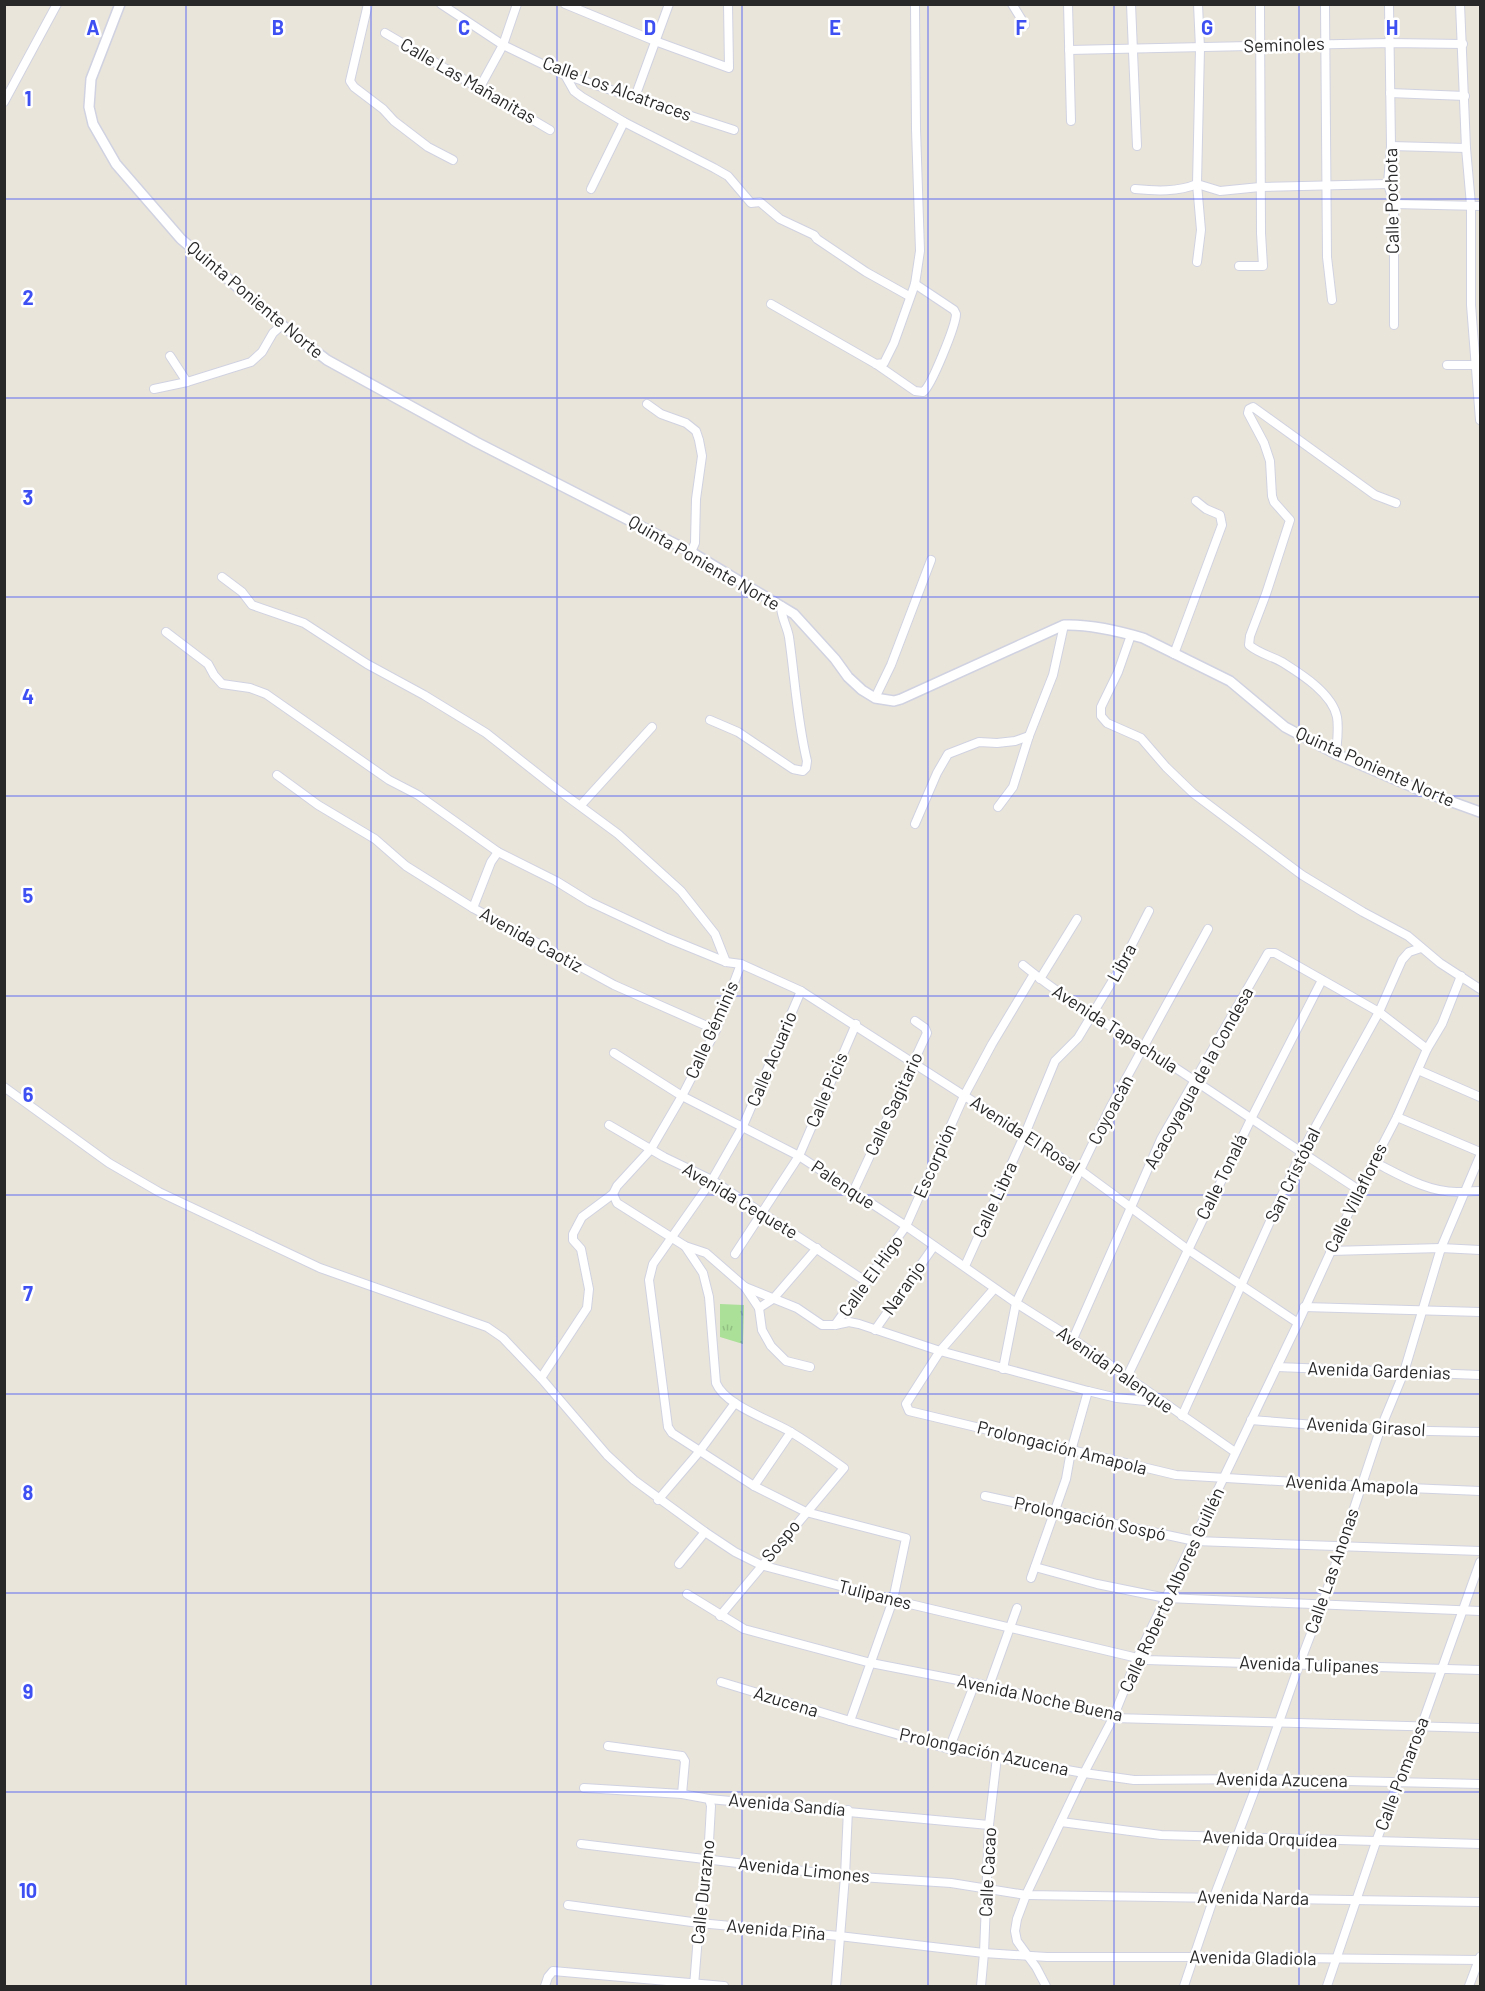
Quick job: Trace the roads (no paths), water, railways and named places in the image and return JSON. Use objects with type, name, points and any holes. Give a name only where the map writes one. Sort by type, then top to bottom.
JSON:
[{"type":"street","points":[[4,102],[57,4]]},
{"type":"street","name":"Quinta Poniente Norte","points":[[120,4],[91,79],[89,107],[93,124],[116,164],[181,239],[327,360],[476,442],[691,552],[781,606],[813,634],[848,677],[875,698],[894,701],[901,699],[1064,625],[1079,625],[1131,634],[1230,681],[1285,727],[1336,754],[1422,791],[1480,812]]},
{"type":"street","points":[[368,4],[350,81],[394,121],[428,147],[453,160]]},
{"type":"street","name":"Calle Los Alcatraces","points":[[441,4],[503,45],[566,75],[734,130]]},
{"type":"street","points":[[480,87],[503,45],[517,4]]},
{"type":"street","points":[[565,4],[729,68],[728,4]]},
{"type":"street","points":[[635,97],[669,4]]},
{"type":"street","points":[[876,364],[884,363],[894,343],[918,271],[920,242],[915,4]]},
{"type":"street","points":[[1012,4],[1025,25]]},
{"type":"street","points":[[1068,4],[1071,121]]},
{"type":"street","points":[[1131,4],[1137,146]]},
{"type":"street","points":[[1197,262],[1201,230],[1197,184],[1200,48],[1198,4]]},
{"type":"street","points":[[1239,266],[1263,266],[1260,187],[1260,4]]},
{"type":"street","points":[[1325,4],[1327,264],[1332,300]]},
{"type":"street","name":"Calle Pochota","points":[[1389,4],[1391,146],[1388,184],[1394,204],[1394,325]]},
{"type":"street","points":[[1460,4],[1466,148],[1471,205],[1471,305],[1477,338],[1480,420]]},
{"type":"street","name":"Calle Las Mañanitas","points":[[385,33],[550,130]]},
{"type":"street","name":"Seminoles","points":[[1069,50],[1390,43],[1463,44]]},
{"type":"street","points":[[566,75],[574,91],[582,97],[624,122],[728,176],[751,203],[760,202],[780,219],[814,235],[866,272],[909,296]]},
{"type":"street","points":[[1390,93],[1465,96]]},
{"type":"street","points":[[591,189],[624,122]]},
{"type":"street","points":[[1391,146],[1466,148]]},
{"type":"street","points":[[1135,189],[1156,191],[1187,189],[1197,184],[1220,191],[1260,187],[1388,184]]},
{"type":"street","points":[[1394,204],[1480,206]]},
{"type":"street","points":[[771,304],[876,364],[915,391],[923,393],[934,376],[956,314],[954,310],[915,284]]},
{"type":"street","points":[[154,389],[187,382],[256,359],[273,333],[282,325]]},
{"type":"street","points":[[170,356],[187,382]]},
{"type":"street","points":[[1447,365],[1478,368]]},
{"type":"street","points":[[647,404],[661,414],[686,423],[696,430],[699,440],[702,456],[696,499],[695,543],[691,552]]},
{"type":"street","points":[[1336,754],[1338,729],[1336,714],[1325,695],[1281,661],[1249,645],[1250,636],[1290,520],[1272,496],[1270,461],[1264,443],[1248,413],[1249,409],[1253,407],[1376,495],[1396,503]]},
{"type":"street","points":[[1173,654],[1222,525],[1220,514],[1206,509],[1196,501]]},
{"type":"street","points":[[875,698],[891,664],[931,560]]},
{"type":"street","points":[[222,577],[242,592],[252,604],[279,613],[287,619],[304,623],[367,664],[486,733],[581,805],[618,834],[681,891],[715,934],[726,962]]},
{"type":"street","points":[[710,720],[738,732],[793,769],[803,771],[806,768],[807,761],[795,699],[788,634],[781,614],[781,606]]},
{"type":"street","points":[[998,807],[1013,787],[1029,736],[1053,675],[1064,625]]},
{"type":"street","points":[[166,632],[208,664],[222,684],[250,688],[266,694],[380,774],[418,795],[498,852],[556,881],[590,902],[667,938],[726,962],[741,963]]},
{"type":"street","points":[[1131,634],[1118,672],[1101,707],[1101,716],[1107,723],[1141,738],[1166,767],[1194,793],[1302,874],[1363,912],[1408,936],[1421,948],[1480,989]]},
{"type":"street","points":[[581,805],[652,727]]},
{"type":"street","points":[[915,824],[937,773],[948,754],[979,742],[1015,741],[1029,736]]},
{"type":"street","name":"Avenida Caotiz","points":[[277,774],[357,830],[375,839],[406,866],[473,908],[615,986],[716,1030]]},
{"type":"street","points":[[473,908],[491,862],[498,852]]},
{"type":"street","name":"Libra","points":[[1025,1134],[1055,1061],[1078,1038],[1119,970],[1149,911]]},
{"type":"street","name":"Escorpión","points":[[906,1226],[964,1096],[992,1044],[1077,919]]},
{"type":"street","name":"Coyoacán","points":[[1003,1369],[1016,1304],[1110,1108],[1208,930]]},
{"type":"street","name":"San Cristóbal","points":[[1182,1416],[1301,1153],[1379,1012],[1402,960],[1409,952],[1421,948]]},
{"type":"street","name":"Acacoyagua de la Condesa","points":[[1072,1339],[1161,1139],[1268,953],[1271,952],[1322,980]]},
{"type":"street","name":"Calle Géminis","points":[[541,1378],[587,1308],[589,1289],[581,1249],[573,1240],[573,1234],[582,1217],[612,1194],[616,1186],[651,1149],[716,1030],[741,963]]},
{"type":"street","name":"Avenida El Rosal","points":[[741,963],[801,991],[856,1024],[1080,1170],[1187,1249],[1298,1323]]},
{"type":"street","name":"Avenida Tapachula","points":[[1023,965],[1092,1014],[1252,1117],[1301,1153],[1359,1190]]},
{"type":"street","name":"Calle Villaflores","points":[[1251,1420],[1359,1190],[1397,1117],[1427,1048],[1442,1024],[1461,976]]},
{"type":"street","points":[[1322,980],[1379,1012],[1427,1048]]},
{"type":"street","name":"Calle Tonalá","points":[[1127,1377],[1187,1249],[1322,980]]},
{"type":"street","name":"Calle Acuario","points":[[801,991],[743,1126],[712,1179],[653,1264],[649,1280],[669,1427],[672,1433],[699,1452],[754,1486],[806,1512],[906,1538],[893,1600]]},
{"type":"street","name":"Calle Sagitario","points":[[853,1192],[928,1030],[915,1021]]},
{"type":"street","name":"Calle Picis","points":[[735,1254],[799,1156],[856,1024]]},
{"type":"street","name":"Palenque","points":[[614,1053],[682,1096],[799,1156],[906,1226],[994,1289]]},
{"type":"street","points":[[1418,1070],[1480,1097]]},
{"type":"street","name":"Tulipanes","points":[[4,1087],[109,1163],[159,1192],[320,1268],[487,1327],[503,1338],[541,1378],[607,1455],[634,1480],[658,1500],[735,1552],[761,1565],[893,1600],[1138,1656]]},
{"type":"street","points":[[1397,1117],[1480,1154]]},
{"type":"street","name":"Avenida Cequete","points":[[609,1125],[712,1179],[867,1282]]},
{"type":"street","name":"Calle Libra","points":[[964,1266],[1025,1134]]},
{"type":"street","name":"Calle Las Anonas","points":[[1185,1986],[1214,1897],[1322,1605],[1380,1430],[1404,1372],[1442,1248],[1480,1154]]},
{"type":"street","points":[[1374,1162],[1411,1181],[1431,1188],[1457,1192],[1480,1191]]},
{"type":"street","points":[[612,1194],[617,1203],[671,1238],[685,1246],[706,1253],[745,1287],[759,1308],[762,1330],[771,1346],[786,1361],[810,1367]]},
{"type":"street","name":"Calle El Higo","points":[[835,1325],[906,1226]]},
{"type":"street","points":[[685,1246],[703,1274],[709,1297],[716,1383],[719,1391],[735,1403],[791,1432],[754,1486]]},
{"type":"street","name":"Naranjo","points":[[875,1330],[934,1246]]},
{"type":"street","points":[[759,1308],[772,1299],[817,1248]]},
{"type":"street","points":[[1330,1251],[1442,1248],[1480,1250]]},
{"type":"street","points":[[745,1287],[797,1308],[822,1325],[849,1322],[940,1351],[1088,1391],[1117,1398],[1164,1403]]},
{"type":"street","points":[[940,1351],[994,1289]]},
{"type":"street","name":"Avenida Palenque","points":[[994,1289],[1072,1339],[1235,1452]]},
{"type":"street","points":[[1304,1308],[1480,1311]]},
{"type":"street","name":"Prolongación Amapola","points":[[940,1351],[906,1404],[909,1411],[1176,1475],[1223,1478]]},
{"type":"street","name":"Avenida Gardenias","points":[[1276,1367],[1480,1375]]},
{"type":"street","points":[[1031,1578],[1066,1479],[1071,1451],[1088,1391]]},
{"type":"street","points":[[658,1500],[699,1452],[735,1403]]},
{"type":"street","name":"Avenida Girasol","points":[[1251,1420],[1380,1430],[1480,1431]]},
{"type":"street","name":"Calle Roberto Albores Guillén","points":[[1046,1986],[1036,1967],[1017,1941],[1017,1918],[1026,1894],[1113,1718],[1138,1656],[1251,1420]]},
{"type":"street","name":"Sospo","points":[[720,1616],[844,1468],[791,1432]]},
{"type":"street","name":"Avenida Amapola","points":[[1223,1478],[1480,1491]]},
{"type":"street","name":"Prolongación Sospó","points":[[985,1497],[1195,1541],[1480,1551]]},
{"type":"street","points":[[679,1564],[705,1532]]},
{"type":"street","name":"Calle Pomarosa","points":[[1327,1986],[1355,1900],[1398,1782],[1421,1727],[1480,1562]]},
{"type":"street","points":[[1035,1567],[1096,1584],[1166,1598],[1480,1611]]},
{"type":"street","name":"Avenida Noche Buena","points":[[687,1594],[744,1629],[871,1663],[989,1686],[1113,1718],[1480,1728]]},
{"type":"street","points":[[850,1721],[893,1600]]},
{"type":"street","points":[[989,1686],[1017,1608]]},
{"type":"street","name":"Avenida Tulipanes","points":[[1138,1656],[1146,1660],[1480,1670]]},
{"type":"street","name":"Azucena","points":[[721,1682],[850,1721]]},
{"type":"street","points":[[949,1749],[975,1683]]},
{"type":"street","name":"Prolongación Azucena","points":[[850,1721],[949,1749],[1084,1773]]},
{"type":"street","points":[[608,1746],[682,1756],[685,1761],[682,1794]]},
{"type":"street","name":"Calle Cacao","points":[[981,1986],[989,1825],[997,1757]]},
{"type":"street","name":"Avenida Azucena","points":[[1084,1773],[1134,1779],[1259,1779],[1480,1784]]},
{"type":"street","name":"Avenida Sandía","points":[[584,1788],[682,1794],[709,1799],[848,1810],[989,1825]]},
{"type":"street","name":"Calle Durazno","points":[[694,1985],[699,1923],[708,1859],[711,1806],[709,1799]]},
{"type":"street","points":[[836,1986],[848,1810]]},
{"type":"street","name":"Avenida Orquídea","points":[[1061,1822],[1161,1835],[1480,1844]]},
{"type":"street","name":"Avenida Limones","points":[[581,1844],[845,1876],[951,1883],[1026,1894]]},
{"type":"street","name":"Avenida Narda","points":[[1026,1894],[1480,1902]]},
{"type":"street","name":"Avenida Piña","points":[[568,1905],[699,1923],[984,1953],[1026,1955]]},
{"type":"street","name":"Avenida Gladiola","points":[[1026,1955],[1047,1958],[1480,1959]]},
{"type":"street","points":[[1469,1986],[1480,1959]]},
{"type":"street","points":[[545,1986],[553,1971],[724,1986]]}]
